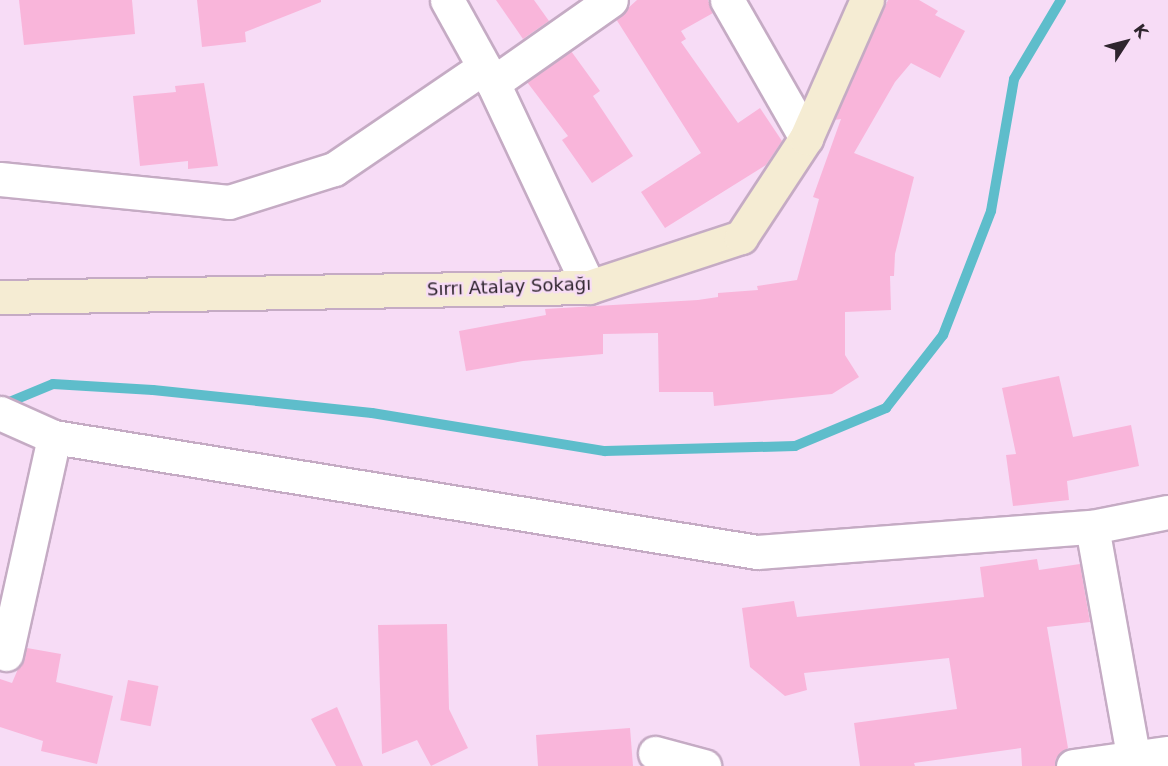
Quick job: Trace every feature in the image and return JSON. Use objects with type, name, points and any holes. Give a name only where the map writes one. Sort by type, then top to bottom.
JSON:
[{"type":"main road","name":"Sırrı Atalay Sokağı","points":[[0,297],[589,287],[741,237],[806,138],[867,0]]},
{"type":"street","points":[[447,0],[489,75],[589,287]]},
{"type":"street","points":[[0,179],[229,202],[334,169],[611,0]]},
{"type":"street","points":[[727,0],[806,138]]},
{"type":"street","points":[[0,412],[54,437],[757,552],[1092,527],[1168,512]]},
{"type":"street","points":[[6,654],[54,437]]},
{"type":"street","points":[[1092,527],[1134,762]]},
{"type":"street","points":[[655,753],[704,766]]},
{"type":"street","points":[[1073,766],[1134,762],[1168,753]]},
{"type":"building","points":[[19,0],[132,0],[135,34],[24,45]]},
{"type":"building","points":[[197,0],[321,0],[321,2],[245,32],[246,42],[202,47]]},
{"type":"building","points":[[496,0],[534,0],[549,21],[523,39]]},
{"type":"building","points":[[637,0],[708,0],[713,13],[681,31],[686,39],[681,42],[738,123],[760,108],[782,141],[766,165],[665,228],[641,192],[701,153],[616,19]]},
{"type":"building","points":[[888,0],[919,0],[938,11],[935,15],[965,31],[940,78],[911,63],[895,82],[854,153],[914,177],[895,254],[894,276],[890,276],[891,310],[845,312],[845,355],[859,377],[832,394],[714,406],[713,392],[659,392],[658,333],[603,334],[603,354],[523,361],[466,371],[459,331],[546,315],[545,309],[698,300],[718,297],[718,293],[758,290],[757,286],[797,280],[819,199],[813,197],[841,119],[834,120]]},
{"type":"building","points":[[571,51],[600,91],[593,96],[633,156],[592,183],[562,140],[568,136],[527,82]]},
{"type":"building","points":[[204,83],[218,166],[188,169],[188,161],[140,166],[133,96],[176,92],[175,86]]},
{"type":"building","points":[[1059,376],[1073,437],[1131,425],[1139,466],[1067,481],[1069,500],[1013,506],[1006,455],[1016,454],[1002,388]]},
{"type":"building","points":[[1037,559],[1039,570],[1080,564],[1090,622],[1047,627],[1068,748],[1056,758],[1055,766],[1022,766],[1021,748],[914,763],[915,766],[860,766],[854,723],[957,709],[949,658],[804,673],[807,690],[785,696],[750,667],[742,608],[794,601],[797,617],[984,597],[980,567]]},
{"type":"building","points":[[447,624],[449,709],[468,748],[431,766],[417,740],[382,754],[378,625]]},
{"type":"building","points":[[27,648],[61,654],[56,682],[113,696],[97,764],[41,751],[43,741],[0,727],[0,679],[12,683]]},
{"type":"building","points":[[128,680],[158,686],[151,726],[120,720]]},
{"type":"building","points":[[337,707],[363,766],[336,766],[311,719]]},
{"type":"building","points":[[630,728],[633,766],[538,766],[536,735]]},
{"type":"waterway","points":[[0,406],[53,384],[153,390],[372,413],[605,451],[795,446],[886,408],[943,335],[991,211],[1014,79],[1061,0]]}]
